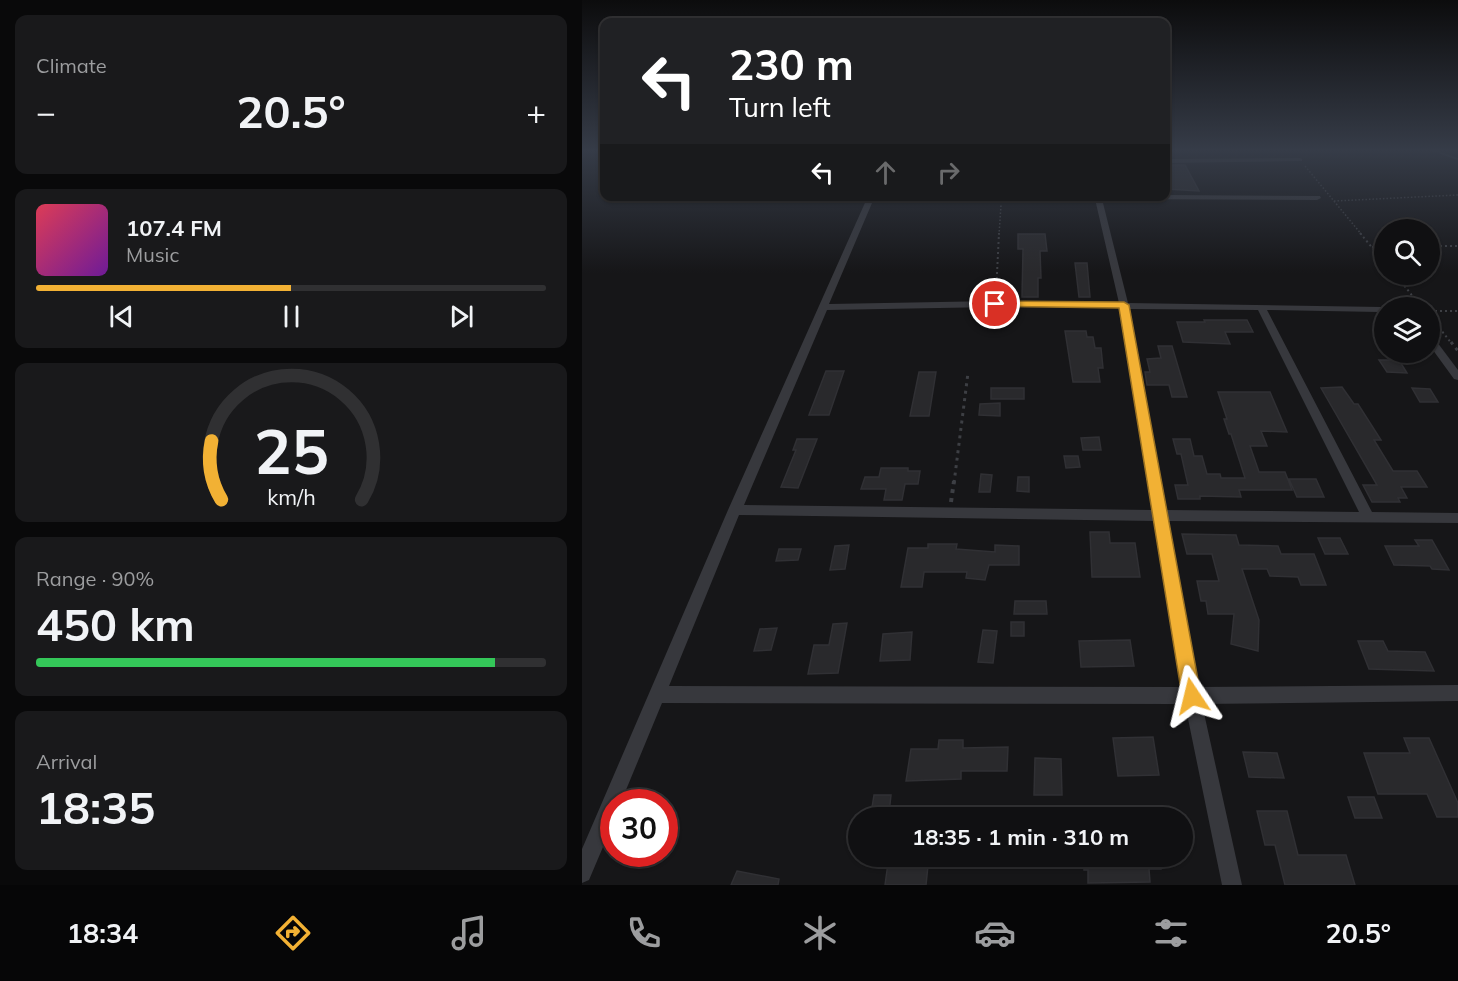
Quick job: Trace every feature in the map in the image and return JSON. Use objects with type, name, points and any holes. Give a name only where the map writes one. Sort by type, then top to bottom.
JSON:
[{"type":"street","points":[[1170,197],[1317,198]]},
{"type":"street","points":[[582,873],[735,510],[870,201]]},
{"type":"street","points":[[1099,201],[1124,305],[1192,696],[1232,885]]},
{"type":"street","points":[[823,307],[995,304],[1374,309]]},
{"type":"street","points":[[1261,307],[1368,517]]},
{"type":"street","points":[[1440,353],[1458,377]]},
{"type":"street","points":[[735,510],[1458,518]]},
{"type":"street","points":[[658,693],[1192,696],[1458,693]]},
{"type":"path","points":[[1325,190],[1374,250]]},
{"type":"path","points":[[1317,198],[1334,201],[1458,195]]},
{"type":"path","points":[[995,304],[1002,201]]},
{"type":"path","points":[[1440,246],[1458,246]]},
{"type":"path","points":[[1404,285],[1413,297]]},
{"type":"path","points":[[1440,311],[1458,311]]},
{"type":"path","points":[[1440,328],[1458,351]]},
{"type":"path","points":[[950,514],[968,373]]},
{"type":"building","points":[[1018,234],[1045,234],[1047,251],[1040,251],[1041,278],[1038,278],[1038,297],[1022,297],[1023,249],[1018,249]]},
{"type":"building","points":[[1075,263],[1087,263],[1090,297],[1079,297]]},
{"type":"building","points":[[1204,320],[1247,320],[1253,332],[1225,332],[1230,344],[1183,342],[1177,322],[1205,322]]},
{"type":"building","points":[[1065,331],[1086,331],[1087,337],[1093,337],[1095,348],[1101,348],[1103,368],[1098,368],[1100,382],[1073,382]]},
{"type":"building","points":[[1158,346],[1172,346],[1187,397],[1172,397],[1169,385],[1147,385],[1145,372],[1150,372],[1147,359],[1161,358]]},
{"type":"building","points":[[1381,363],[1401,363],[1407,373],[1387,372]]},
{"type":"building","points":[[826,371],[844,371],[829,415],[809,415]]},
{"type":"building","points":[[919,372],[936,372],[929,416],[910,416]]},
{"type":"building","points":[[1342,387],[1354,404],[1358,404],[1381,440],[1374,440],[1393,471],[1417,471],[1427,487],[1401,487],[1407,498],[1398,498],[1400,502],[1372,502],[1363,485],[1377,485],[1321,388]]},
{"type":"building","points":[[991,388],[1024,388],[1024,399],[991,399]]},
{"type":"building","points":[[1412,388],[1430,389],[1438,402],[1420,402]]},
{"type":"building","points":[[1218,392],[1270,392],[1287,432],[1261,431],[1267,446],[1250,446],[1259,472],[1285,472],[1292,490],[1239,490],[1241,497],[1200,496],[1200,499],[1178,499],[1175,485],[1188,485],[1181,454],[1177,454],[1173,439],[1190,439],[1194,456],[1202,456],[1207,474],[1220,474],[1221,478],[1245,478],[1224,419],[1227,419]]},
{"type":"building","points":[[1000,403],[1000,416],[979,415],[980,404]]},
{"type":"building","points":[[1099,437],[1101,450],[1083,450],[1081,438]]},
{"type":"building","points":[[797,439],[817,439],[798,488],[781,487],[796,450],[793,450]]},
{"type":"building","points":[[1064,456],[1078,456],[1080,467],[1066,468]]},
{"type":"building","points":[[881,468],[908,468],[908,471],[920,471],[918,484],[905,484],[902,500],[884,500],[886,489],[861,489],[865,477],[879,477]]},
{"type":"building","points":[[981,474],[992,475],[990,492],[979,492]]},
{"type":"building","points":[[1018,477],[1029,477],[1029,492],[1017,491]]},
{"type":"building","points":[[1289,479],[1316,479],[1324,497],[1297,497]]},
{"type":"building","points":[[1090,532],[1109,532],[1110,543],[1135,543],[1140,577],[1092,577]]},
{"type":"building","points":[[1182,534],[1236,535],[1239,545],[1278,546],[1281,554],[1314,554],[1326,585],[1301,585],[1298,577],[1270,576],[1267,569],[1242,569],[1259,620],[1258,651],[1231,644],[1234,614],[1208,614],[1206,601],[1201,601],[1197,581],[1219,581],[1212,554],[1187,554]]},
{"type":"building","points":[[1318,538],[1340,538],[1348,554],[1325,554]]},
{"type":"building","points":[[1415,540],[1432,540],[1449,570],[1432,569],[1430,566],[1394,565],[1385,546],[1419,546]]},
{"type":"building","points":[[928,544],[957,544],[956,549],[995,552],[995,545],[1019,546],[1019,565],[989,565],[985,580],[966,578],[967,572],[924,572],[922,587],[901,587],[908,548],[928,548]]},
{"type":"building","points":[[849,545],[845,569],[830,570],[835,546]]},
{"type":"building","points":[[779,549],[801,549],[798,560],[776,561]]},
{"type":"building","points":[[1015,601],[1046,601],[1047,614],[1014,614]]},
{"type":"building","points":[[1011,622],[1024,622],[1024,636],[1011,636]]},
{"type":"building","points":[[847,623],[838,673],[808,674],[814,645],[829,645],[833,624]]},
{"type":"building","points":[[777,628],[771,650],[754,651],[760,629]]},
{"type":"building","points":[[983,630],[997,631],[993,663],[978,662]]},
{"type":"building","points":[[912,632],[910,660],[880,661],[883,634]]},
{"type":"building","points":[[1130,640],[1134,666],[1081,667],[1079,641]]},
{"type":"building","points":[[1358,641],[1383,641],[1388,651],[1425,652],[1434,671],[1369,669]]},
{"type":"building","points":[[1153,737],[1159,775],[1118,776],[1113,738]]},
{"type":"building","points":[[1404,738],[1429,738],[1458,803],[1458,817],[1437,817],[1427,794],[1378,794],[1364,753],[1410,753]]},
{"type":"building","points":[[939,740],[963,740],[963,748],[1008,747],[1007,771],[961,771],[961,779],[906,781],[911,749],[938,749]]},
{"type":"building","points":[[1243,752],[1277,753],[1284,778],[1249,777]]},
{"type":"building","points":[[1035,758],[1061,759],[1062,795],[1034,795]]},
{"type":"building","points":[[874,795],[891,795],[890,807],[872,807]]},
{"type":"building","points":[[1348,797],[1374,797],[1382,818],[1355,818]]},
{"type":"building","points":[[1257,811],[1287,811],[1298,855],[1346,855],[1355,885],[1285,885],[1275,845],[1265,845]]},
{"type":"building","points":[[887,867],[928,867],[926,885],[885,885]]},
{"type":"building","points":[[1084,867],[1161,867],[1161,869],[1149,869],[1150,882],[1088,883],[1088,870],[1084,870]]},
{"type":"building","points":[[737,871],[779,879],[778,885],[731,885]]},
{"type":"route","points":[[995,304],[1124,305],[1192,696]]}]
